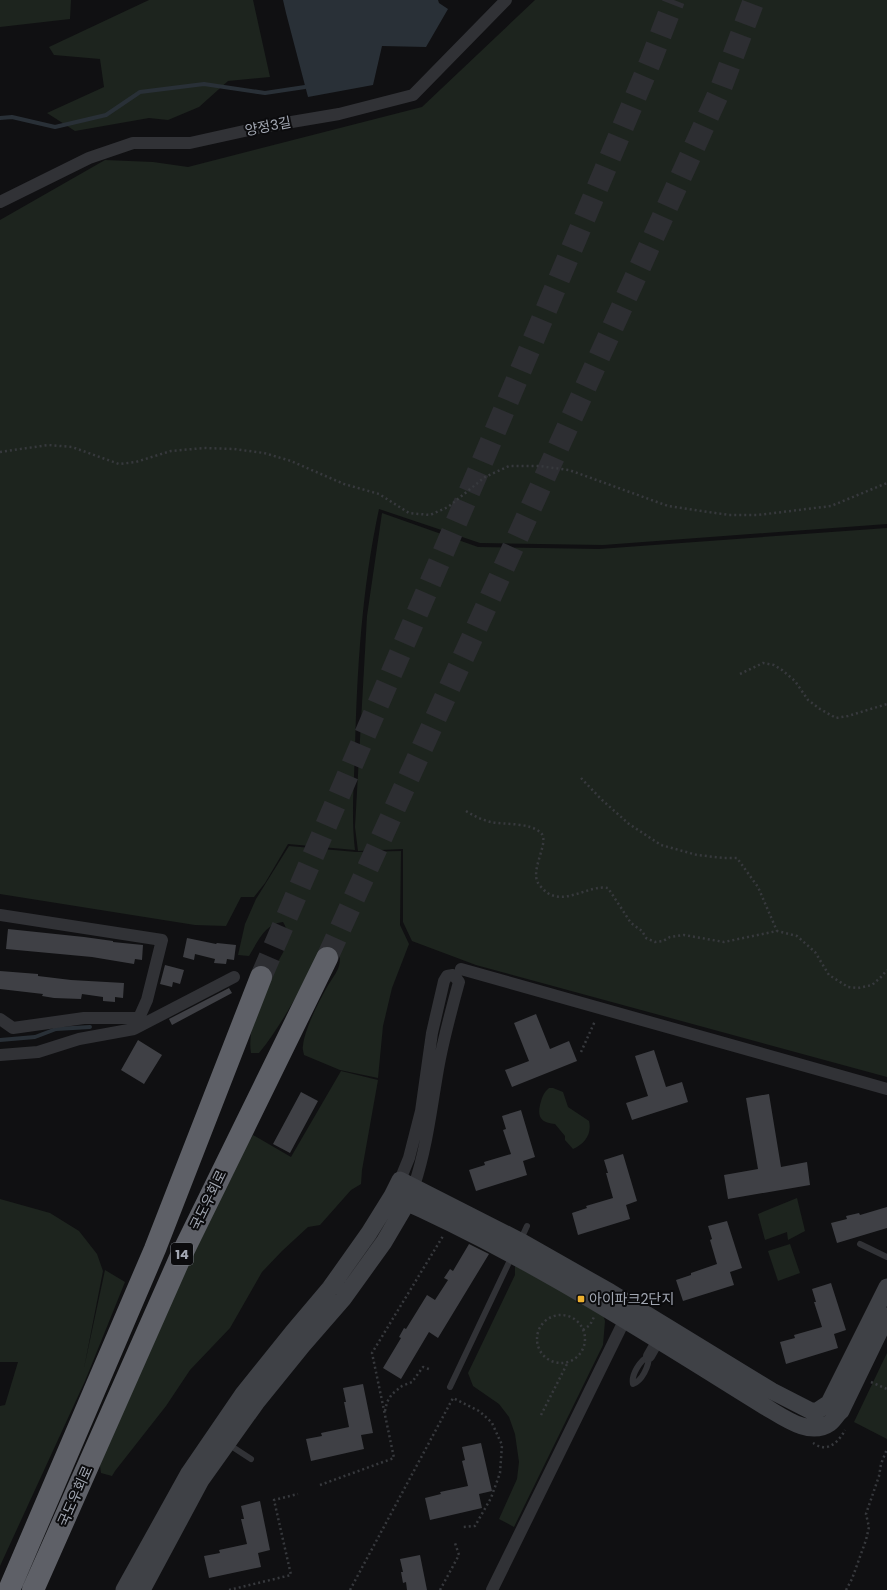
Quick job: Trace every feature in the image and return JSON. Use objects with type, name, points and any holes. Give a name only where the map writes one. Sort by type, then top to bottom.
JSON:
[{"type":"highway","name":"국도우회로","points":[[33,1590],[180,1258],[327,958]]},
{"type":"highway","name":"국도우회로","points":[[9,1590],[28,1549],[155,1248],[261,977]]},
{"type":"street","name":"양정3길","points":[[0,202],[89,158],[133,143],[190,143],[262,127],[339,114],[413,95],[506,0]]},
{"type":"street","points":[[0,915],[162,940],[147,1000],[136,1023]]},
{"type":"street","points":[[461,969],[887,1089]]},
{"type":"street","points":[[390,1232],[407,1183],[422,1163],[445,1034],[458,982],[453,975],[447,976],[444,981],[432,1033],[421,1111],[409,1158],[407,1183]]},
{"type":"street","points":[[0,1055],[38,1052],[136,1023],[234,977]]},
{"type":"street","points":[[0,1019],[13,1028],[84,1018],[136,1023]]},
{"type":"street","points":[[407,1183],[520,1241],[662,1333],[790,1421],[805,1427],[818,1427],[830,1423],[840,1411],[887,1316]]},
{"type":"street","points":[[400,1200],[436,1215],[520,1241]]},
{"type":"street","points":[[142,1590],[201,1480],[243,1394],[330,1288],[369,1233],[400,1200]]},
{"type":"street","points":[[124,1590],[189,1473],[256,1403],[343,1299],[390,1232],[407,1218],[417,1215],[436,1215]]},
{"type":"street","points":[[662,1333],[805,1409],[817,1411],[829,1403],[887,1287]]},
{"type":"street","points":[[492,1590],[628,1312]]},
{"type":"street","points":[[649,1356],[662,1333]]},
{"type":"lane","points":[[450,1387],[520,1241]]},
{"type":"lane","points":[[860,1244],[887,1257]]},
{"type":"lane","points":[[221,1440],[250,1459]]},
{"type":"path","points":[[0,452],[48,446],[72,447],[119,464],[136,462],[171,451],[204,448],[234,449],[264,453],[291,461],[344,484],[379,494],[409,513],[430,515],[448,507],[485,477],[509,466],[539,466],[569,470],[668,506],[729,515],[758,515],[831,506],[887,483]]},
{"type":"path","points":[[740,674],[763,663],[774,665],[795,681],[808,700],[836,718],[848,716],[887,704]]},
{"type":"path","points":[[581,778],[601,799],[629,824],[661,845],[697,854],[724,858],[737,858],[758,887],[777,931]]},
{"type":"path","points":[[466,811],[475,817],[492,822],[524,826],[538,830],[543,834],[544,840],[536,873],[538,883],[546,892],[558,897],[581,894],[602,887],[608,888],[617,904],[631,923],[642,931],[646,938],[655,942],[663,941],[670,937],[684,935],[724,942],[777,931],[797,936],[815,952],[829,975],[848,987],[858,988],[872,984],[887,970]]},
{"type":"path","points":[[581,1052],[595,1020]]},
{"type":"path","points":[[320,1485],[394,1458],[372,1353],[443,1236],[449,1239]]},
{"type":"path","points":[[583,1330],[590,1325],[596,1314]]},
{"type":"path","points":[[561,1315],[569,1316],[576,1320],[585,1334],[585,1343],[582,1351],[578,1357],[568,1362],[557,1363],[550,1360],[539,1350],[537,1342],[537,1335],[540,1327],[545,1321],[561,1315]]},
{"type":"path","points":[[541,1415],[568,1362]]},
{"type":"path","points":[[385,1415],[387,1402],[392,1394],[402,1386],[412,1382],[423,1367],[429,1369]]},
{"type":"path","points":[[869,1381],[887,1389]]},
{"type":"path","points":[[350,1590],[453,1398],[479,1411],[488,1418],[492,1423],[502,1445],[500,1473],[491,1498],[475,1526],[463,1527]]},
{"type":"path","points":[[846,1590],[852,1579],[866,1540],[869,1527],[866,1514],[887,1449]]},
{"type":"path","points":[[228,1590],[291,1575],[274,1500],[298,1494]]},
{"type":"path","points":[[440,1590],[459,1555],[455,1543]]},
{"type":"shaded area","points":[[0,0],[71,0],[70,19],[0,27]]},
{"type":"shaded area","points":[[149,0],[253,0],[270,77],[228,81],[199,107],[168,120],[149,118],[75,131],[47,113],[104,87],[100,59],[54,55],[49,47]]},
{"type":"shaded area","points":[[283,0],[438,0],[439,3],[448,9],[426,47],[382,46],[373,85],[308,97]]},
{"type":"shaded area","points":[[535,0],[887,0],[887,524],[603,545],[480,543],[379,509],[368,569],[361,629],[353,800],[355,850],[288,844],[265,883],[254,897],[241,897],[226,926],[195,925],[0,894],[0,220],[105,160],[153,162],[188,167],[422,107]]},
{"type":"shaded area","points":[[382,513],[478,547],[599,549],[887,528],[887,1077],[476,965],[412,941],[403,922],[403,849],[358,851],[355,827],[367,616]]},
{"type":"shaded area","points":[[289,846],[356,852],[401,851],[400,925],[409,944],[392,988],[383,1026],[378,1078],[340,1070],[304,1055],[304,1040],[309,1025],[319,1002],[339,967],[339,950],[328,947],[319,957],[285,1016],[266,1044],[259,1053],[251,1053],[251,1034],[255,1014],[262,993],[286,946],[287,934],[283,922],[276,923],[262,934],[249,956],[238,955],[245,924],[256,899]]},
{"type":"shaded area","points":[[341,1071],[378,1080],[362,1170],[361,1184],[351,1190],[320,1225],[308,1227],[262,1272],[230,1328],[190,1370],[166,1406],[112,1476],[101,1473],[99,1459],[229,1175],[253,1135],[291,1157]]},
{"type":"shaded area","points":[[549,1088],[563,1092],[568,1107],[589,1121],[590,1126],[587,1138],[573,1149],[565,1140],[565,1136],[555,1124],[544,1121],[540,1116],[539,1110],[541,1100]]},
{"type":"shaded area","points":[[797,1198],[805,1231],[788,1240],[787,1232],[765,1240],[758,1214]]},
{"type":"shaded area","points":[[0,1199],[50,1213],[79,1231],[97,1254],[103,1271],[84,1368],[105,1270],[125,1282],[85,1381],[0,1566],[0,1406],[5,1405],[18,1362],[0,1362]]},
{"type":"shaded area","points":[[790,1244],[800,1273],[778,1281],[768,1251]]},
{"type":"shaded area","points":[[515,1266],[602,1312],[605,1321],[603,1345],[514,1527],[499,1519],[517,1479],[519,1462],[515,1434],[509,1417],[499,1404],[473,1386],[468,1373],[515,1275]]},
{"type":"shaded area","points":[[887,1353],[887,1439],[854,1422]]},
{"type":"building","points":[[8,929],[143,945],[142,960],[135,959],[134,964],[92,957],[6,949]]},
{"type":"building","points":[[187,938],[216,944],[236,945],[234,960],[227,959],[226,964],[214,963],[215,959],[195,954],[194,960],[183,957]]},
{"type":"building","points":[[165,965],[184,970],[180,984],[173,982],[172,987],[160,984]]},
{"type":"building","points":[[0,971],[38,974],[38,976],[71,980],[124,983],[123,998],[115,997],[115,1002],[103,1001],[103,997],[82,994],[81,999],[54,998],[42,996],[43,994],[0,989]]},
{"type":"building","points":[[229,988],[232,993],[172,1025],[169,1019]]},
{"type":"building","points":[[536,1014],[550,1049],[569,1041],[577,1061],[512,1087],[505,1070],[529,1061],[514,1023]]},
{"type":"building","points":[[138,1040],[162,1055],[144,1084],[121,1070]]},
{"type":"building","points":[[654,1050],[666,1087],[682,1082],[688,1102],[632,1120],[626,1103],[648,1096],[635,1056]]},
{"type":"building","points":[[301,1092],[318,1101],[290,1153],[273,1144]]},
{"type":"building","points":[[769,1094],[781,1167],[807,1162],[810,1185],[728,1199],[724,1175],[758,1169],[746,1098]]},
{"type":"building","points":[[521,1110],[535,1157],[523,1161],[527,1175],[476,1191],[469,1170],[485,1165],[484,1162],[511,1154],[503,1130],[506,1129],[502,1116]]},
{"type":"building","points":[[623,1154],[637,1201],[626,1205],[630,1219],[578,1235],[572,1213],[587,1208],[586,1206],[613,1198],[604,1160]]},
{"type":"building","points":[[887,1207],[887,1228],[837,1243],[831,1223],[847,1219],[846,1216],[859,1213],[860,1215]]},
{"type":"building","points":[[727,1221],[742,1268],[730,1272],[734,1285],[683,1301],[676,1280],[717,1264],[710,1240],[712,1239],[708,1226]]},
{"type":"building","points":[[469,1244],[489,1254],[438,1338],[429,1332],[401,1379],[383,1368],[401,1338],[399,1337],[404,1328],[406,1329],[427,1295],[435,1300],[448,1280],[444,1278],[450,1269],[453,1271]]},
{"type":"building","points":[[831,1283],[846,1330],[834,1334],[838,1348],[786,1364],[780,1342],[795,1338],[794,1335],[822,1327],[814,1302],[816,1302],[812,1289]]},
{"type":"building","points":[[363,1384],[373,1433],[361,1435],[364,1449],[311,1461],[306,1439],[322,1436],[321,1433],[349,1427],[343,1388]]},
{"type":"building","points":[[481,1443],[492,1491],[479,1494],[482,1508],[430,1520],[425,1498],[441,1494],[440,1492],[468,1486],[462,1461],[465,1460],[462,1447]]},
{"type":"building","points":[[260,1501],[270,1550],[258,1553],[261,1567],[209,1578],[204,1556],[220,1553],[219,1550],[247,1544],[241,1519],[244,1519],[241,1506]]},
{"type":"building","points":[[420,1555],[427,1590],[407,1590],[406,1582],[403,1583],[401,1572],[403,1572],[400,1559]]},
{"type":"waterway","points":[[0,118],[12,117],[55,127],[106,115],[140,92],[204,84],[265,93],[305,87]]},
{"type":"waterway","points":[[0,1040],[35,1037],[56,1029],[90,1027]]},
{"type":"tunnel","points":[[261,977],[483,460],[651,60],[674,0]]},
{"type":"tunnel","points":[[327,958],[721,88],[754,0]]},
{"type":"place","name":"아이파크2단지","points":[[581,1299]]}]
